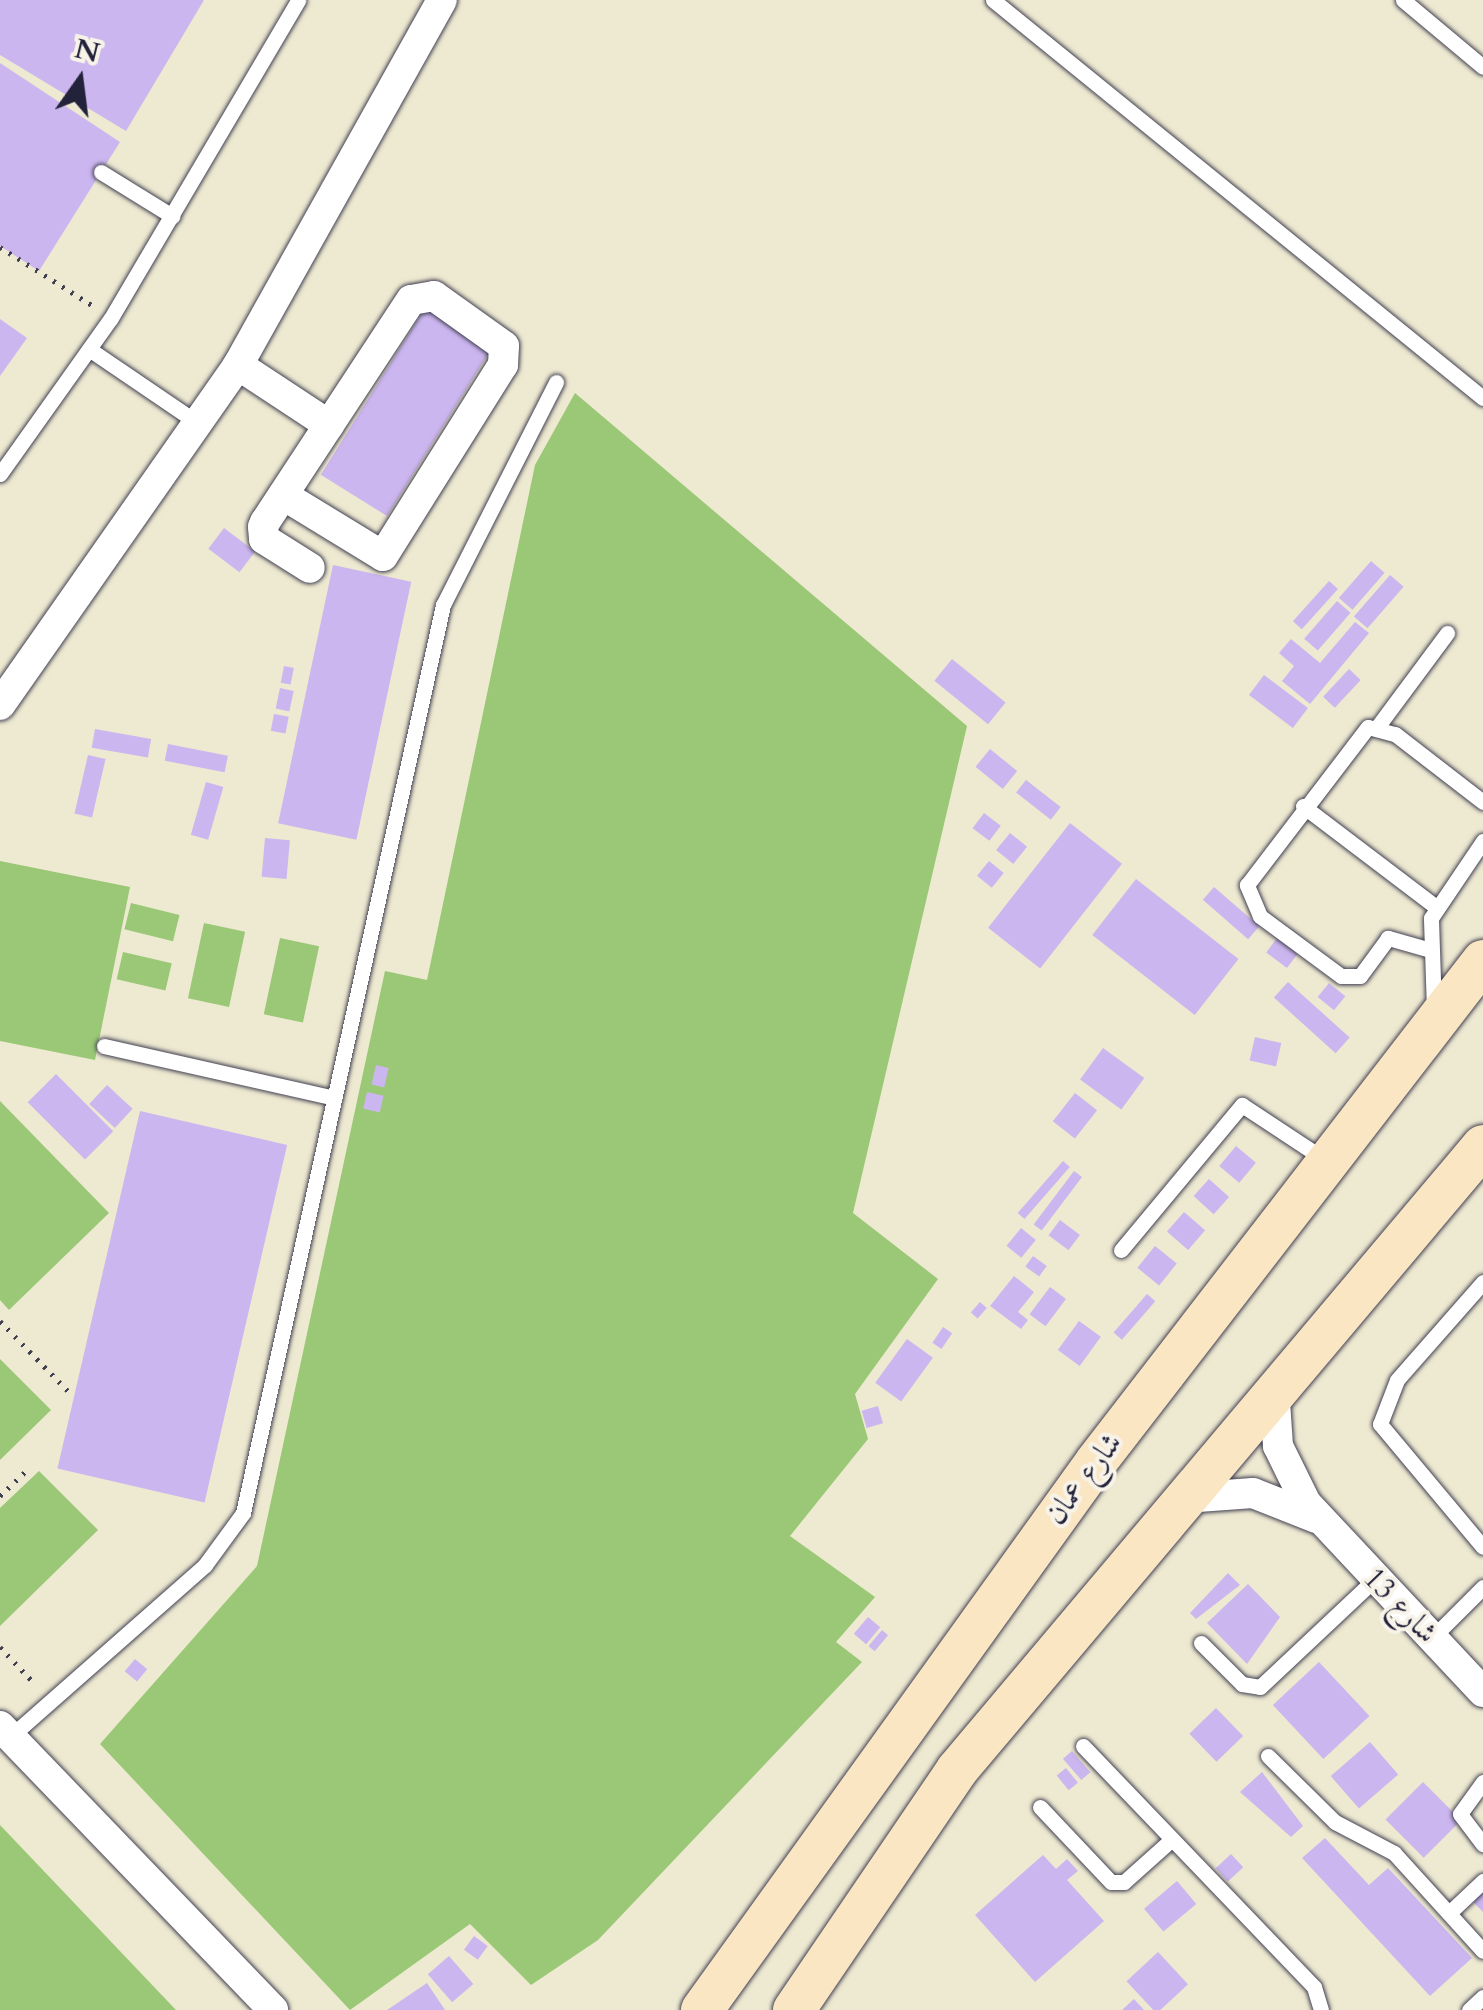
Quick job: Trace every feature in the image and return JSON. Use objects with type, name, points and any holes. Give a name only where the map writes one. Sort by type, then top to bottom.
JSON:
[{"type":"street","points":[[0,705],[238,364],[442,0]]},
{"type":"street","points":[[283,496],[382,556],[503,365],[504,346],[434,296],[416,295],[283,496],[264,539],[310,568]]},
{"type":"street","points":[[238,364],[329,425]]},
{"type":"street","name":"شارع عمان","points":[[702,2010],[947,1663],[1483,960]]},
{"type":"street","points":[[794,2010],[956,1770],[1184,1498],[1274,1384],[1483,1146]]},
{"type":"street","name":"شارع 13","points":[[1274,1384],[1282,1456],[1318,1519],[1483,1692]]},
{"type":"street","name":"شارع 13","points":[[1184,1498],[1254,1493],[1318,1519]]},
{"type":"street","points":[[5,1731],[273,2010]]},
{"type":"lane","points":[[0,474],[111,318],[298,0]]},
{"type":"lane","points":[[993,0],[1483,398]]},
{"type":"lane","points":[[1403,0],[1483,67]]},
{"type":"lane","points":[[101,172],[172,216]]},
{"type":"lane","points":[[89,349],[198,424]]},
{"type":"lane","points":[[5,1731],[51,1701],[205,1565],[243,1513],[443,604],[556,382]]},
{"type":"lane","points":[[1427,949],[1388,938],[1365,971],[1346,978],[1252,908],[1251,874],[1359,730],[1378,726],[1447,632]]},
{"type":"lane","points":[[1378,726],[1483,802]]},
{"type":"lane","points":[[1303,806],[1436,906]]},
{"type":"lane","points":[[1436,1022],[1427,949],[1436,906],[1483,841]]},
{"type":"lane","points":[[104,1046],[334,1098]]},
{"type":"lane","points":[[1122,1250],[1242,1106],[1328,1162]]},
{"type":"lane","points":[[1482,1286],[1397,1380],[1380,1424],[1483,1547]]},
{"type":"lane","points":[[1201,1642],[1242,1684],[1260,1687],[1375,1579]]},
{"type":"lane","points":[[1432,1638],[1483,1587]]},
{"type":"lane","points":[[1084,1746],[1314,1987],[1321,2010]]},
{"type":"lane","points":[[1268,1756],[1335,1822],[1394,1853],[1483,1951]]},
{"type":"lane","points":[[1483,1782],[1460,1814],[1483,1844]]},
{"type":"lane","points":[[1040,1807],[1111,1882],[1124,1882],[1170,1840]]},
{"type":"lane","points":[[1449,1913],[1483,1881]]},
{"type":"lane","points":[[1469,2010],[1483,1997]]},
{"type":"path","points":[[0,248],[111,318]]},
{"type":"path","points":[[0,1321],[69,1392]]},
{"type":"path","points":[[0,1496],[26,1471]]},
{"type":"path","points":[[0,1647],[51,1701]]},
{"type":"green space","points":[[575,393],[967,726],[853,1213],[938,1279],[855,1394],[868,1439],[790,1536],[875,1597],[836,1642],[862,1662],[598,1940],[531,1985],[470,1924],[350,2010],[100,1744],[257,1566],[385,971],[427,980],[535,465]]},
{"type":"green space","points":[[0,861],[130,887],[95,1060],[0,1041]]},
{"type":"green space","points":[[131,903],[180,915],[173,941],[124,929]]},
{"type":"green space","points":[[204,923],[245,932],[229,1007],[188,998]]},
{"type":"green space","points":[[280,938],[319,946],[303,1023],[264,1014]]},
{"type":"green space","points":[[123,952],[172,963],[165,991],[117,979]]},
{"type":"green space","points":[[0,1101],[109,1213],[9,1310],[0,1300]]},
{"type":"green space","points":[[0,1359],[51,1410],[0,1460]]},
{"type":"green space","points":[[39,1471],[98,1530],[0,1626],[0,1508]]},
{"type":"green space","points":[[0,1825],[176,2010],[0,2010]]},
{"type":"building","points":[[0,0],[204,0],[126,131],[0,55]]},
{"type":"building","points":[[0,63],[120,142],[39,271],[0,246]]},
{"type":"building","points":[[430,300],[496,341],[387,516],[321,475]]},
{"type":"building","points":[[0,319],[27,338],[0,376]]},
{"type":"building","points":[[224,528],[255,551],[239,572],[208,549]]},
{"type":"building","points":[[1371,561],[1385,573],[1352,610],[1339,598]]},
{"type":"building","points":[[333,565],[411,582],[356,840],[278,823]]},
{"type":"building","points":[[1390,575],[1404,587],[1368,628],[1354,617]]},
{"type":"building","points":[[1329,581],[1338,589],[1302,629],[1293,621]]},
{"type":"building","points":[[1337,601],[1351,613],[1318,651],[1304,639]]},
{"type":"building","points":[[1355,622],[1369,633],[1310,704],[1282,681],[1294,666],[1279,653],[1291,639],[1320,663]]},
{"type":"building","points":[[952,659],[1006,702],[988,724],[934,681]]},
{"type":"building","points":[[284,666],[294,668],[291,685],[281,683]]},
{"type":"building","points":[[1349,669],[1361,680],[1335,708],[1323,697]]},
{"type":"building","points":[[1264,675],[1308,708],[1293,728],[1249,695]]},
{"type":"building","points":[[280,688],[294,691],[289,711],[276,709]]},
{"type":"building","points":[[274,714],[289,717],[285,734],[271,731]]},
{"type":"building","points":[[95,729],[151,739],[148,758],[92,748]]},
{"type":"building","points":[[168,744],[228,756],[225,772],[165,761]]},
{"type":"building","points":[[990,749],[1017,771],[1003,789],[976,767]]},
{"type":"building","points":[[88,755],[106,759],[92,818],[75,813]]},
{"type":"building","points":[[1026,780],[1061,807],[1051,820],[1016,793]]},
{"type":"building","points":[[206,782],[223,787],[208,840],[191,835]]},
{"type":"building","points":[[984,813],[1001,826],[989,841],[973,828]]},
{"type":"building","points":[[1070,823],[1122,864],[1040,968],[988,928]]},
{"type":"building","points":[[1010,833],[1027,847],[1013,864],[996,850]]},
{"type":"building","points":[[265,838],[290,840],[287,879],[262,877]]},
{"type":"building","points":[[989,861],[1004,873],[992,888],[977,876]]},
{"type":"building","points":[[1136,879],[1238,959],[1195,1015],[1092,935]]},
{"type":"building","points":[[1214,887],[1259,926],[1248,939],[1203,900]]},
{"type":"building","points":[[1277,938],[1298,954],[1287,968],[1266,952]]},
{"type":"building","points":[[1288,982],[1350,1038],[1336,1053],[1274,998]]},
{"type":"building","points":[[1329,983],[1345,996],[1334,1010],[1318,997]]},
{"type":"building","points":[[1255,1037],[1281,1043],[1276,1066],[1250,1060]]},
{"type":"building","points":[[1103,1048],[1144,1078],[1121,1110],[1080,1080]]},
{"type":"building","points":[[376,1065],[389,1068],[384,1087],[372,1084]]},
{"type":"building","points":[[56,1074],[113,1131],[85,1160],[28,1102]]},
{"type":"building","points":[[107,1085],[133,1109],[115,1128],[89,1104]]},
{"type":"building","points":[[367,1092],[384,1096],[380,1112],[363,1109]]},
{"type":"building","points":[[1075,1093],[1097,1110],[1075,1139],[1053,1121]]},
{"type":"building","points":[[140,1111],[287,1145],[205,1503],[57,1469]]},
{"type":"building","points":[[1236,1146],[1256,1163],[1239,1183],[1219,1166]]},
{"type":"building","points":[[1063,1161],[1070,1167],[1025,1219],[1018,1213]]},
{"type":"building","points":[[1074,1171],[1082,1177],[1042,1231],[1034,1225]]},
{"type":"building","points":[[1209,1179],[1229,1197],[1214,1214],[1194,1196]]},
{"type":"building","points":[[1184,1212],[1205,1230],[1188,1250],[1167,1232]]},
{"type":"building","points":[[1060,1220],[1080,1235],[1069,1250],[1049,1235]]},
{"type":"building","points":[[1021,1228],[1036,1240],[1021,1258],[1007,1246]]},
{"type":"building","points":[[1155,1246],[1177,1264],[1159,1285],[1137,1268]]},
{"type":"building","points":[[1033,1256],[1047,1266],[1039,1277],[1025,1267]]},
{"type":"building","points":[[1014,1276],[1034,1292],[1018,1312],[1028,1320],[1021,1329],[990,1306]]},
{"type":"building","points":[[1050,1287],[1066,1299],[1046,1326],[1030,1314]]},
{"type":"building","points":[[1147,1294],[1155,1301],[1122,1340],[1114,1332]]},
{"type":"building","points":[[980,1302],[987,1308],[978,1318],[971,1313]]},
{"type":"building","points":[[1079,1321],[1101,1337],[1080,1366],[1058,1350]]},
{"type":"building","points":[[943,1327],[952,1333],[941,1349],[932,1343]]},
{"type":"building","points":[[907,1339],[933,1358],[901,1401],[875,1383]]},
{"type":"building","points":[[878,1406],[883,1423],[867,1428],[862,1411]]},
{"type":"building","points":[[1228,1573],[1240,1585],[1196,1619],[1190,1613]]},
{"type":"building","points":[[1248,1584],[1280,1617],[1247,1664],[1207,1623]]},
{"type":"building","points":[[868,1617],[880,1627],[866,1644],[854,1634]]},
{"type":"building","points":[[882,1630],[888,1635],[875,1651],[869,1646]]},
{"type":"building","points":[[135,1659],[147,1669],[137,1682],[125,1671]]},
{"type":"building","points":[[1319,1662],[1369,1716],[1323,1759],[1273,1705]]},
{"type":"building","points":[[1216,1708],[1243,1736],[1216,1762],[1189,1734]]},
{"type":"building","points":[[1370,1742],[1398,1774],[1359,1809],[1331,1776]]},
{"type":"building","points":[[1072,1751],[1090,1772],[1081,1780],[1063,1759]]},
{"type":"building","points":[[1066,1768],[1078,1783],[1069,1790],[1057,1776]]},
{"type":"building","points":[[1262,1772],[1303,1826],[1291,1837],[1240,1792]]},
{"type":"building","points":[[1423,1782],[1461,1820],[1424,1858],[1386,1819]]},
{"type":"building","points":[[1325,1838],[1369,1885],[1388,1868],[1472,1958],[1430,1996],[1302,1858]]},
{"type":"building","points":[[1231,1854],[1243,1867],[1228,1881],[1216,1868]]},
{"type":"building","points":[[1043,1855],[1056,1869],[1067,1859],[1078,1871],[1067,1880],[1104,1921],[1035,1982],[975,1915]]},
{"type":"building","points":[[1177,1881],[1196,1904],[1163,1932],[1144,1909]]},
{"type":"building","points":[[1483,1891],[1483,1912],[1472,1901]]},
{"type":"building","points":[[474,1936],[488,1946],[478,1960],[464,1950]]},
{"type":"building","points":[[1158,1952],[1188,1984],[1160,2010],[1153,2010],[1127,1981]]},
{"type":"building","points":[[449,1956],[473,1984],[452,2002],[428,1974]]},
{"type":"building","points":[[427,1983],[445,2010],[387,2010]]},
{"type":"building","points":[[1134,1999],[1144,2010],[1122,2010]]}]
